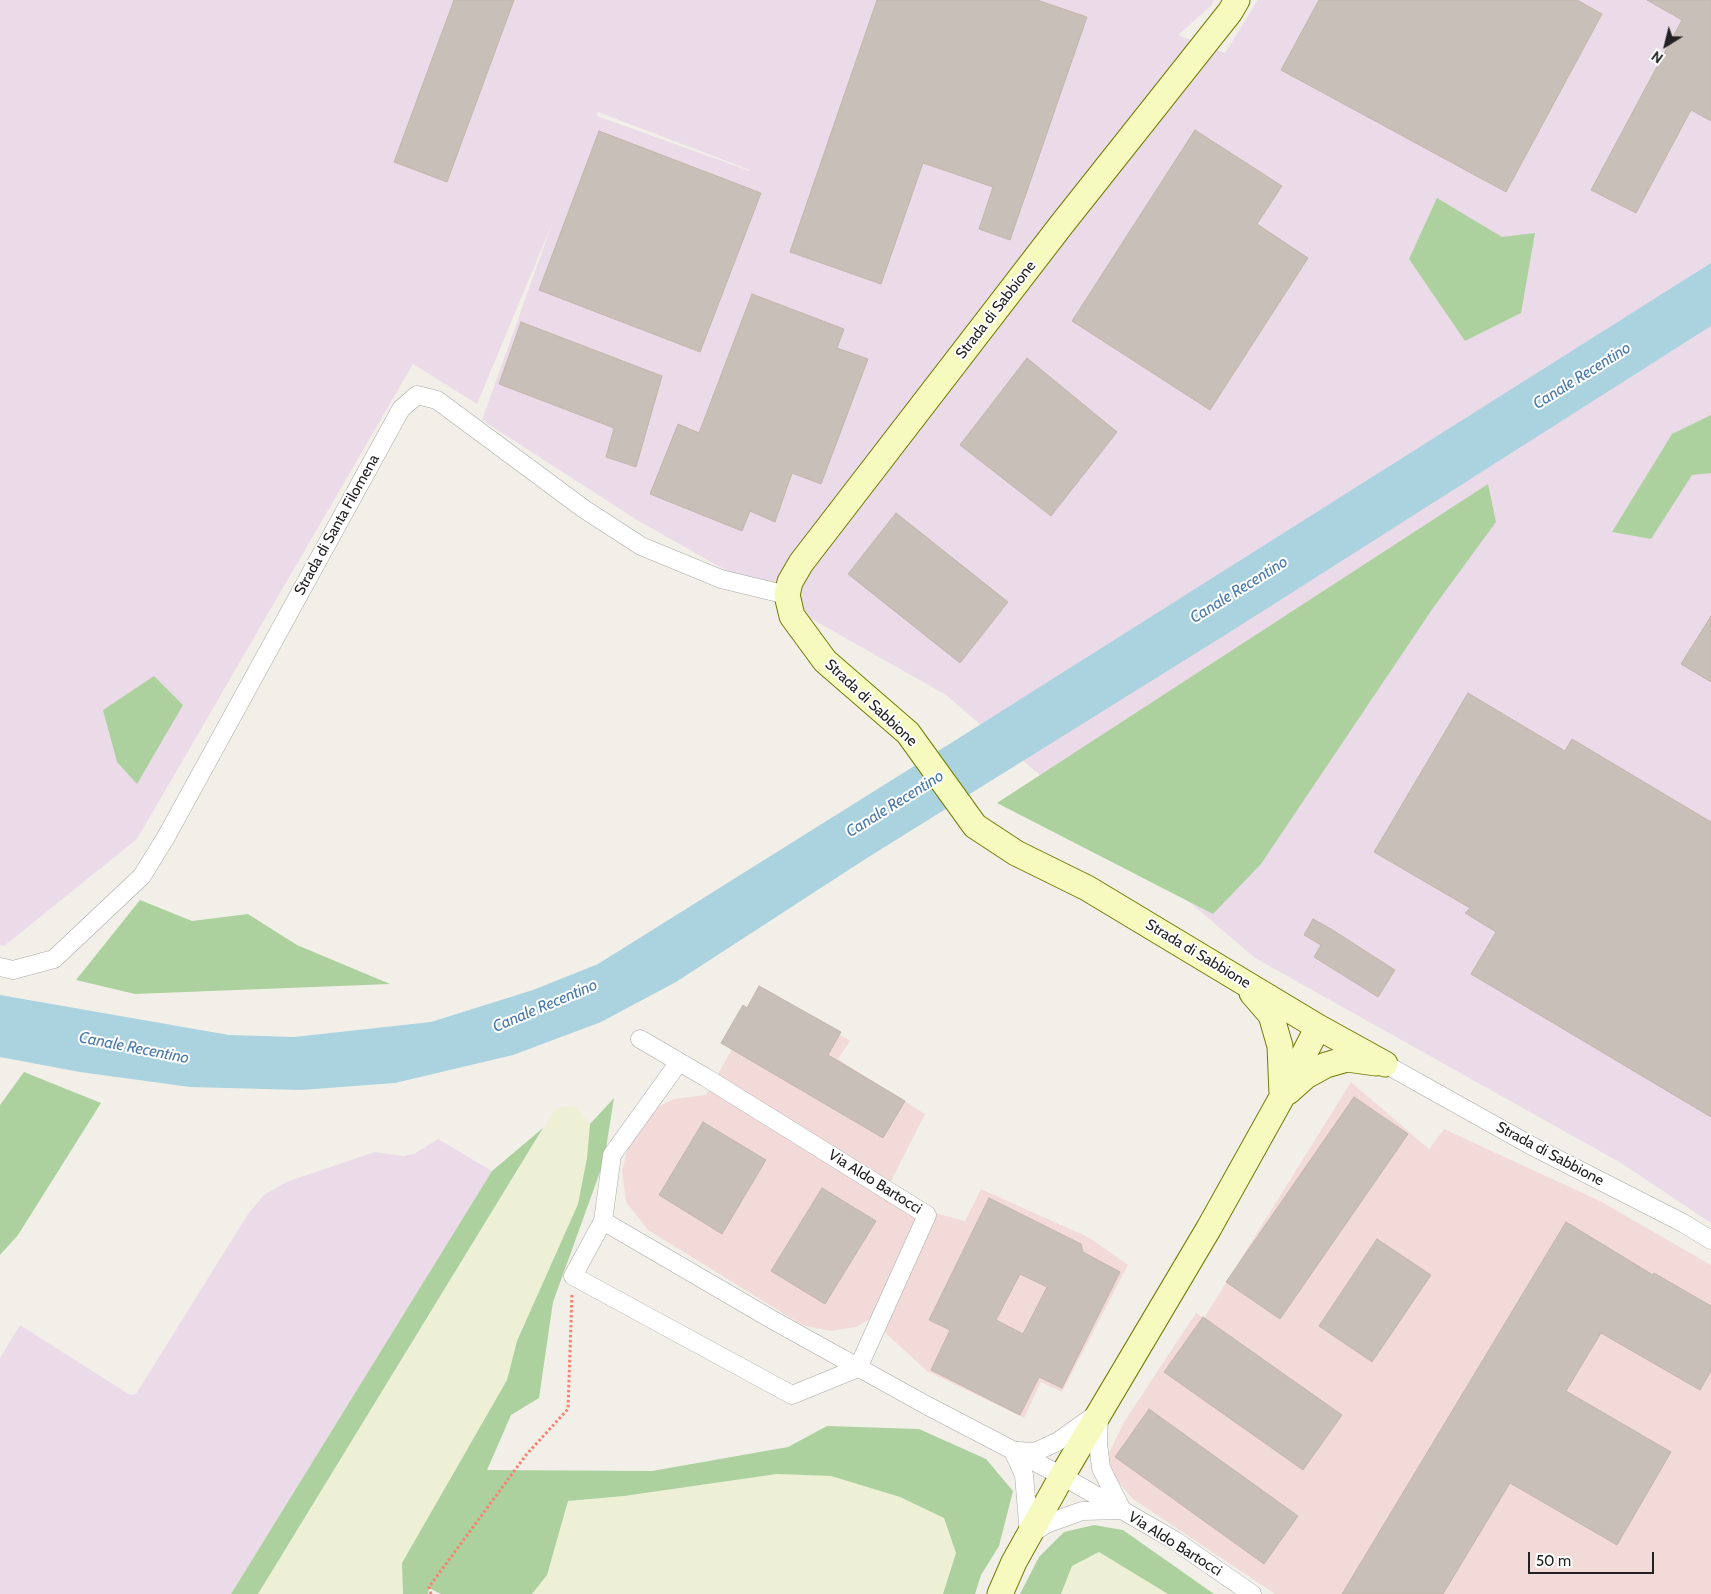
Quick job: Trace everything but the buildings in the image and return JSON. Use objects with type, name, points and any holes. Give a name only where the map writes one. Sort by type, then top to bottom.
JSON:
[{"type":"main road","name":"Strada di Sabbione","points":[[1237,0],[1230,12],[1062,224],[801,563],[790,582],[787,595],[792,616],[825,661],[908,733],[975,826],[1016,853],[1087,888],[1318,1027],[1385,1064]]},
{"type":"main road","points":[[1239,978],[1271,1015],[1280,1046],[1282,1097]]},
{"type":"main road","name":"Via Aldo Bartocci","points":[[1000,1594],[1062,1476],[1209,1228],[1282,1097],[1318,1027]]},
{"type":"main road","name":"Via Aldo Bartocci","points":[[1282,1097],[1306,1076],[1326,1065],[1347,1059],[1385,1064]]},
{"type":"street","name":"Strada di Santa Filomena","points":[[0,967],[13,970],[54,959],[142,876],[166,837],[401,410],[417,396],[437,400],[584,509],[641,546],[722,579],[787,595]]},
{"type":"street","name":"Via Aldo Bartocci","points":[[640,1039],[927,1215],[858,1368]]},
{"type":"street","points":[[679,1062],[612,1155],[604,1221],[573,1276],[792,1395],[858,1368]]},
{"type":"street","name":"Strada di Sabbione","points":[[1385,1064],[1530,1145],[1683,1223],[1711,1240]]},
{"type":"street","name":"Via Aldo Bartocci","points":[[604,1221],[858,1368],[1062,1476],[1122,1510],[1174,1540],[1252,1594]]},
{"type":"street","name":"Via Aldo Bartocci","points":[[1013,1451],[1036,1452],[1057,1442],[1100,1412]]},
{"type":"street","name":"Via Aldo Bartocci","points":[[1100,1412],[1098,1443],[1101,1468],[1122,1510]]},
{"type":"street","points":[[1013,1451],[1024,1475],[1029,1536]]},
{"type":"street","name":"Via Aldo Bartocci","points":[[1029,1536],[1046,1524],[1082,1511],[1122,1510]]},
{"type":"path","points":[[431,1594],[429,1587],[526,1455],[568,1409],[573,1276]]},
{"type":"shaded area","points":[[0,0],[1214,0],[1211,6],[1178,35],[1225,53],[1258,0],[1711,0],[1711,1223],[1621,1163],[1255,958],[946,695],[637,520],[482,420],[552,224],[477,404],[413,364],[137,839],[4,946],[0,945]],"holes":[[[598,112],[750,170],[597,116]]]},
{"type":"shaded area","points":[[766,989],[850,1041],[838,1059],[925,1114],[882,1199],[965,1221],[981,1189],[1090,1238],[1128,1265],[1062,1392],[1041,1382],[1024,1418],[927,1371],[870,1319],[856,1327],[830,1331],[802,1325],[648,1230],[626,1202],[622,1171],[632,1132],[649,1111],[674,1099],[706,1095]]},
{"type":"shaded area","points":[[1351,1082],[1429,1149],[1444,1129],[1600,1201],[1711,1265],[1711,1594],[1275,1594],[1133,1499],[1115,1478],[1107,1457],[1124,1422],[1196,1313],[1204,1318]]},
{"type":"shaded area","points":[[438,1139],[492,1171],[231,1594],[0,1594],[0,1358],[20,1325],[130,1395],[136,1394],[248,1214],[264,1195],[286,1182],[375,1152],[403,1156],[414,1154]]},
{"type":"green space","points":[[1437,198],[1502,237],[1535,233],[1521,313],[1465,341],[1409,259]]},
{"type":"green space","points":[[1711,415],[1711,473],[1692,475],[1651,539],[1612,532],[1672,434]]},
{"type":"green space","points":[[1488,484],[1496,522],[1433,608],[1261,864],[1213,914],[997,803]]},
{"type":"green space","points":[[154,676],[183,705],[137,784],[117,762],[103,710]]},
{"type":"green space","points":[[140,900],[192,921],[248,914],[297,945],[390,984],[135,994],[76,980]]},
{"type":"green space","points":[[24,1072],[101,1103],[18,1235],[0,1255],[0,1105]]},
{"type":"green space","points":[[614,1098],[604,1161],[553,1302],[539,1398],[511,1415],[487,1470],[652,1471],[788,1447],[827,1426],[919,1429],[986,1459],[1013,1491],[999,1546],[981,1575],[975,1594],[943,1594],[956,1553],[944,1518],[900,1497],[831,1476],[777,1474],[624,1496],[568,1501],[547,1575],[532,1594],[441,1594],[429,1588],[428,1594],[403,1594],[402,1563],[507,1380],[517,1341],[578,1204],[587,1158],[590,1124]]},
{"type":"green space","points":[[576,1106],[590,1124],[587,1158],[578,1204],[517,1341],[507,1380],[402,1563],[403,1594],[258,1594],[556,1108]]},
{"type":"green space","points":[[543,1128],[258,1594],[231,1594],[492,1171]]},
{"type":"green space","points":[[777,1474],[831,1476],[900,1497],[944,1518],[956,1553],[943,1594],[532,1594],[547,1575],[568,1501],[624,1496]]},
{"type":"green space","points":[[1094,1525],[1123,1530],[1214,1594],[1168,1594],[1099,1552],[1072,1566],[1061,1594],[1020,1594],[1039,1557],[1064,1532]]},
{"type":"green space","points":[[1099,1552],[1168,1594],[1061,1594],[1072,1566]]},
{"type":"water","name":"Canale Recentino","points":[[1711,263],[1711,326],[1230,632],[867,858],[676,982],[601,1022],[513,1055],[395,1083],[301,1090],[190,1087],[80,1072],[0,1057],[0,995],[229,1035],[294,1037],[431,1022],[533,990],[598,964]]}]
